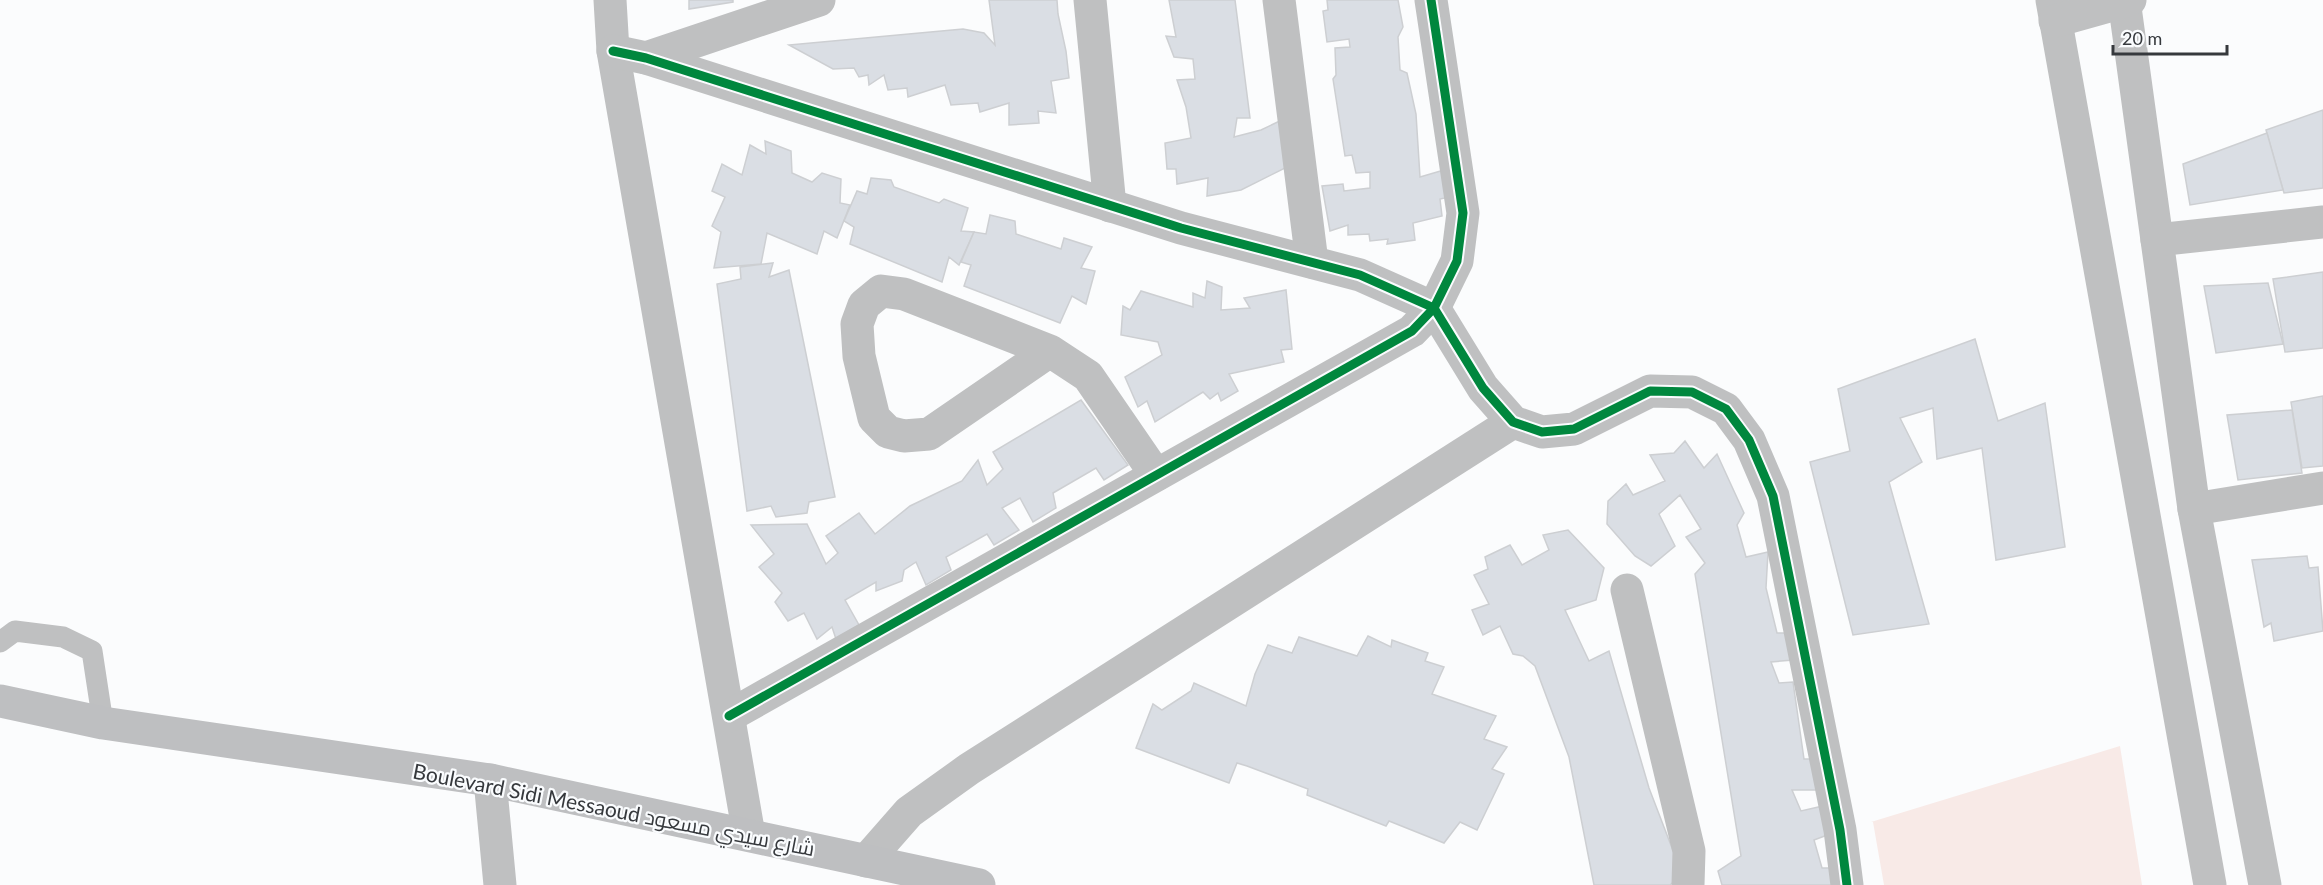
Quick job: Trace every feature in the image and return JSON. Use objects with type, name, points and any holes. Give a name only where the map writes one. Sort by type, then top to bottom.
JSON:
[{"type":"street","points":[[610,0],[613,51],[749,835]]},
{"type":"street","points":[[646,58],[819,0]]},
{"type":"street","points":[[1090,0],[1110,206]]},
{"type":"street","points":[[1280,0],[1312,262]]},
{"type":"street","points":[[729,716],[1412,331],[1434,308],[1457,261],[1463,213],[1431,0]]},
{"type":"street","points":[[2210,885],[2053,10],[2126,0],[2194,509],[2265,885]]},
{"type":"street","points":[[613,51],[646,58],[1181,228],[1360,275],[1434,308],[1484,388],[1513,422],[1542,432],[1574,429],[1650,391],[1692,392],[1726,409],[1749,440],[1773,496],[1840,830],[1847,885]]},
{"type":"street","points":[[2157,240],[2323,222]]},
{"type":"street","points":[[1050,351],[929,434],[904,436],[888,432],[874,418],[859,356],[857,324],[864,305],[881,291],[904,294],[1050,351],[1088,376],[1156,475]]},
{"type":"street","points":[[866,861],[909,812],[969,769],[1513,422]]},
{"type":"street","points":[[2194,509],[2323,488]]},
{"type":"street","points":[[1627,590],[1689,851],[1688,885]]},
{"type":"street","name":"Boulevard Sidi Messaoud شارع سيدي مسعود","points":[[0,701],[102,723],[490,780],[979,885]]},
{"type":"street","points":[[490,780],[500,885]]},
{"type":"lane","points":[[0,642],[15,631],[63,637],[92,651],[102,723]]},
{"type":"shaded area","points":[[2120,746],[2142,885],[1884,885],[1873,822],[1871,822]]},
{"type":"building","points":[[689,0],[733,0],[733,2],[689,9]]},
{"type":"building","points":[[989,0],[1057,0],[1069,78],[1051,81],[1056,113],[1038,111],[1039,123],[1009,125],[1009,103],[980,112],[978,103],[951,105],[945,85],[908,97],[907,88],[888,90],[884,75],[869,85],[868,75],[859,77],[854,68],[833,69],[789,45],[963,29],[984,33],[995,45]]},
{"type":"building","points":[[1169,0],[1235,0],[1250,118],[1237,118],[1234,137],[1261,130],[1284,119],[1289,166],[1241,190],[1207,196],[1208,178],[1177,184],[1176,169],[1167,169],[1165,143],[1191,138],[1186,107],[1177,80],[1195,79],[1193,59],[1174,57],[1166,36],[1176,37]]},
{"type":"building","points":[[1327,0],[1398,0],[1403,27],[1398,37],[1400,70],[1407,73],[1416,114],[1420,177],[1444,170],[1449,197],[1440,199],[1442,216],[1413,223],[1415,240],[1387,244],[1388,239],[1370,241],[1369,234],[1348,235],[1348,225],[1330,231],[1322,186],[1343,184],[1344,191],[1370,188],[1370,172],[1356,173],[1352,155],[1345,156],[1333,79],[1336,75],[1335,48],[1350,47],[1349,39],[1327,42],[1323,11],[1328,10]]},
{"type":"building","points":[[2323,110],[2323,188],[2284,193],[2266,130]]},
{"type":"building","points":[[2267,133],[2283,190],[2190,205],[2183,164]]},
{"type":"building","points":[[765,141],[791,151],[792,173],[812,182],[822,173],[841,179],[840,203],[850,205],[837,238],[824,231],[817,254],[767,233],[761,264],[714,268],[721,232],[712,226],[725,197],[712,191],[722,164],[742,175],[750,145],[766,154]]},
{"type":"building","points":[[871,178],[891,180],[894,187],[939,203],[944,199],[968,208],[961,231],[974,232],[959,265],[949,257],[942,282],[850,244],[854,227],[844,221],[857,191],[867,194]]},
{"type":"building","points":[[990,215],[1015,221],[1016,234],[1061,249],[1064,238],[1092,247],[1081,268],[1095,271],[1086,304],[1072,296],[1060,323],[964,286],[971,265],[961,262],[974,232],[986,234]]},
{"type":"building","points":[[773,263],[769,277],[789,270],[835,497],[809,502],[807,513],[776,517],[771,506],[747,511],[717,284],[741,279],[740,267]]},
{"type":"building","points":[[2323,272],[2323,348],[2285,352],[2273,279]]},
{"type":"building","points":[[1207,281],[1222,287],[1221,310],[1250,308],[1244,298],[1286,290],[1292,349],[1281,350],[1284,362],[1229,374],[1238,391],[1221,401],[1218,393],[1210,399],[1203,392],[1155,422],[1147,401],[1138,407],[1125,377],[1162,355],[1158,342],[1121,335],[1123,306],[1130,310],[1141,291],[1193,307],[1193,293],[1205,298]]},
{"type":"building","points":[[2268,283],[2283,344],[2216,353],[2204,286]]},
{"type":"building","points":[[1975,339],[1998,421],[2045,403],[2065,547],[1996,560],[1982,448],[1937,459],[1933,408],[1900,418],[1922,462],[1889,482],[1929,624],[1853,635],[1810,462],[1850,451],[1838,389]]},
{"type":"building","points":[[2323,396],[2323,466],[2302,468],[2291,402]]},
{"type":"building","points":[[1081,400],[1128,465],[1104,480],[1096,468],[1053,493],[1056,508],[1033,522],[1020,498],[1002,508],[1019,530],[994,545],[987,534],[946,557],[951,570],[926,585],[916,562],[904,570],[902,581],[876,591],[876,582],[845,600],[859,625],[836,639],[832,627],[817,639],[804,613],[788,621],[775,602],[782,593],[759,567],[774,554],[751,525],[807,524],[826,564],[838,553],[826,536],[859,513],[875,534],[910,506],[962,481],[978,460],[987,485],[1003,469],[993,452]]},
{"type":"building","points":[[2292,410],[2302,473],[2238,480],[2227,415]]},
{"type":"building","points":[[1685,441],[1704,468],[1717,454],[1744,513],[1737,525],[1746,557],[1768,552],[1766,588],[1777,633],[1787,633],[1793,660],[1771,662],[1779,683],[1793,682],[1804,759],[1814,759],[1818,790],[1792,790],[1801,811],[1823,806],[1830,834],[1814,840],[1822,868],[1835,868],[1841,885],[1722,885],[1718,871],[1741,856],[1695,574],[1705,563],[1686,537],[1701,529],[1680,495],[1659,514],[1675,546],[1651,566],[1635,556],[1607,524],[1608,501],[1626,484],[1633,495],[1665,481],[1650,455],[1674,453]]},
{"type":"building","points":[[1568,530],[1604,568],[1596,600],[1565,610],[1589,661],[1609,651],[1649,788],[1682,874],[1670,885],[1594,885],[1569,757],[1535,666],[1523,656],[1513,654],[1500,626],[1483,635],[1472,610],[1489,604],[1474,575],[1488,569],[1485,557],[1510,545],[1522,565],[1549,550],[1543,535]]},
{"type":"building","points":[[2307,556],[2309,568],[2318,567],[2323,631],[2274,641],[2271,623],[2264,627],[2252,560]]},
{"type":"building","points":[[1368,636],[1391,647],[1392,640],[1428,653],[1425,661],[1444,667],[1432,694],[1496,716],[1484,739],[1507,747],[1492,769],[1504,774],[1477,830],[1460,822],[1444,843],[1389,821],[1386,826],[1307,795],[1308,789],[1247,766],[1237,763],[1229,783],[1136,748],[1153,704],[1162,710],[1191,691],[1194,683],[1246,706],[1255,674],[1268,645],[1292,653],[1299,637],[1357,656]]},
{"type":"cycle path","points":[[729,716],[1412,331],[1434,308],[1457,261],[1463,213],[1431,0]]},
{"type":"cycle path","points":[[613,51],[646,58],[1181,228],[1360,275],[1434,308],[1483,388],[1513,422],[1542,432],[1574,429],[1650,391],[1692,392],[1726,409],[1749,440],[1773,496],[1840,830],[1847,885]]}]
